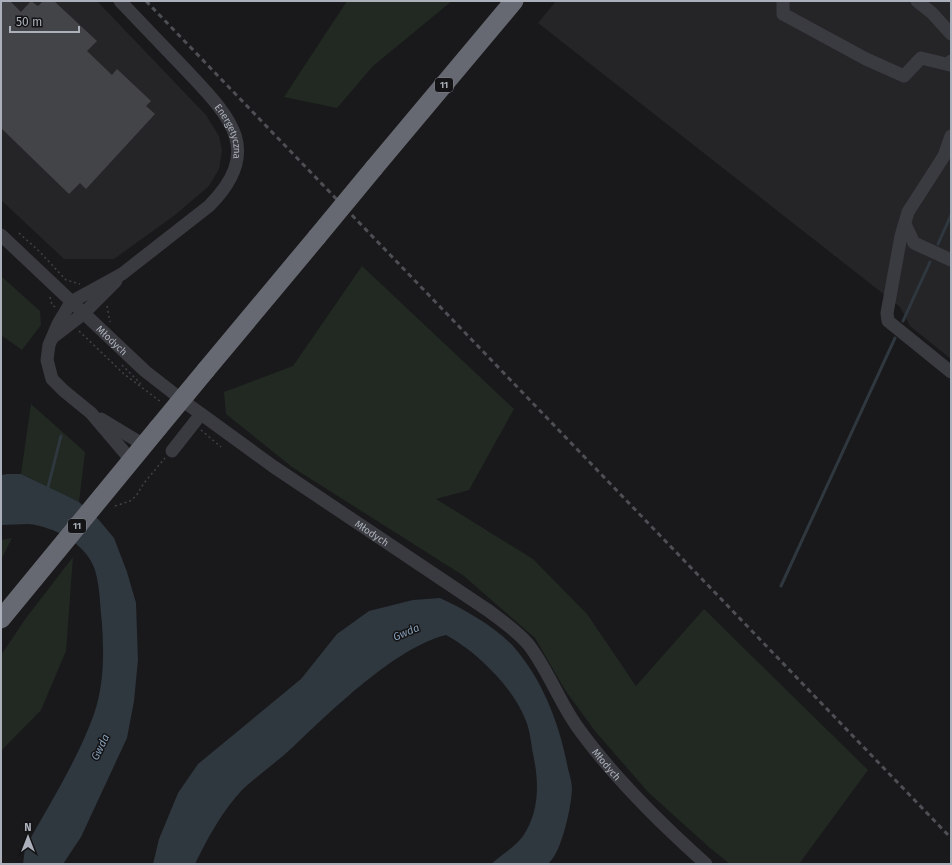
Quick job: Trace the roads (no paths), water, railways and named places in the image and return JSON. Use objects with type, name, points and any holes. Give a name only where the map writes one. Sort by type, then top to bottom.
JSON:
[{"type":"highway","name":"11","points":[[1,619],[35,575],[514,1]]},
{"type":"street","name":"Energetyczna","points":[[120,1],[221,108],[235,133],[238,149],[232,177],[222,194],[209,206],[122,274]]},
{"type":"street","points":[[783,1],[783,14],[866,59],[904,76],[921,58],[950,65],[951,61]]},
{"type":"street","points":[[917,1],[932,13],[951,34]]},
{"type":"street","points":[[951,136],[944,156],[908,212],[895,263],[887,313],[888,321],[951,372]]},
{"type":"street","points":[[905,224],[914,243],[951,260]]},
{"type":"street","name":"Młodych","points":[[1,235],[83,314],[146,371],[201,414],[274,467],[489,611],[522,637],[532,649],[576,724],[598,753],[651,812],[706,864]]},
{"type":"street","points":[[122,274],[71,302],[58,324],[52,338],[48,348],[47,360],[52,379],[64,391],[91,413],[144,445]]},
{"type":"street","points":[[52,338],[83,314],[122,274]]},
{"type":"street","points":[[91,413],[131,460]]},
{"type":"street","points":[[172,451],[201,414]]},
{"type":"water","name":"Gwda","points":[[21,474],[79,502],[99,520],[114,538],[127,572],[136,603],[138,660],[134,701],[127,738],[81,837],[63,864],[23,864],[25,848],[71,766],[94,714],[100,692],[103,647],[98,583],[95,570],[85,552],[68,538],[48,528],[38,525],[1,525],[1,475]]},
{"type":"water","name":"Gwda","points":[[440,598],[459,607],[478,619],[497,632],[513,646],[533,673],[549,704],[565,752],[572,790],[569,811],[560,845],[548,864],[491,864],[520,840],[529,826],[533,816],[537,796],[537,785],[535,764],[529,733],[526,721],[513,696],[493,672],[458,642],[446,635],[406,652],[386,666],[345,699],[287,753],[254,779],[228,806],[195,864],[153,864],[159,839],[178,793],[198,764],[301,679],[337,634],[369,611],[413,600]]},
{"type":"waterway","points":[[938,244],[951,215]]},
{"type":"waterway","points":[[903,321],[930,262]]},
{"type":"waterway","points":[[781,586],[895,338]]},
{"type":"waterway","points":[[48,487],[61,436]]},
{"type":"railway","points":[[146,1],[951,838]]}]
